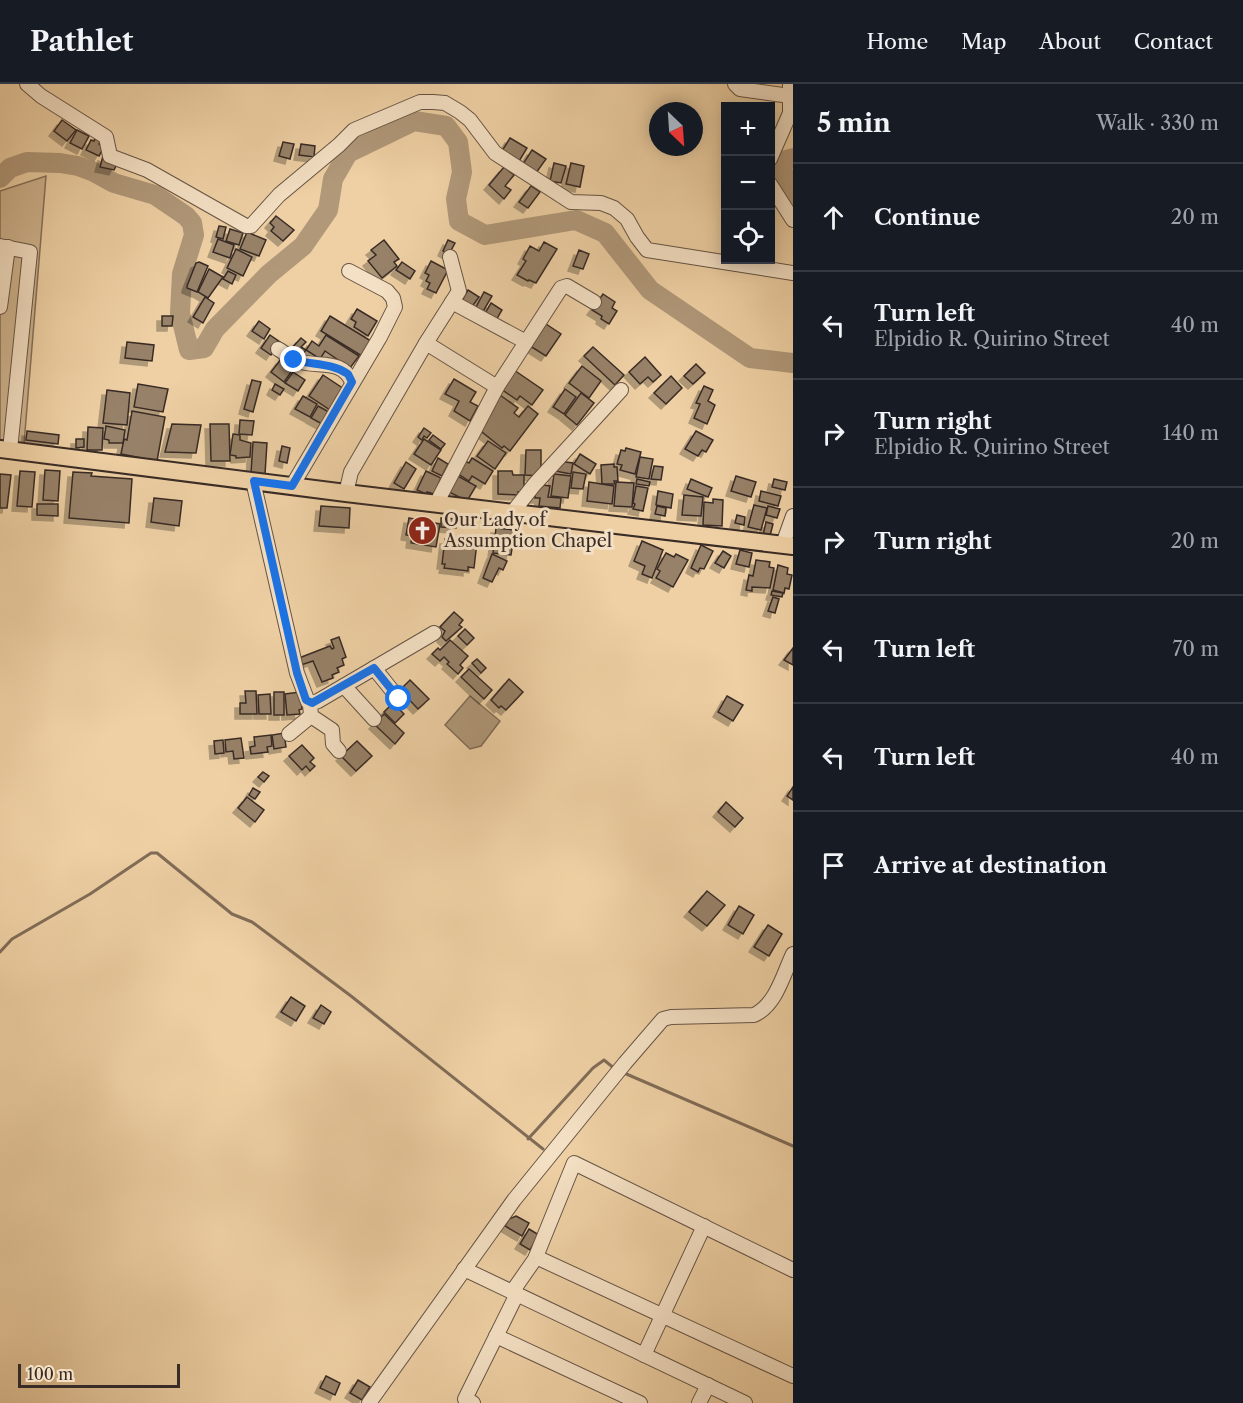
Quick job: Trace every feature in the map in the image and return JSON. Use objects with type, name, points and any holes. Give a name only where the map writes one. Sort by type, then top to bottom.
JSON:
[{"type":"main road","points":[[5,449],[346,493],[788,545]]},
{"type":"street","points":[[27,84],[41,96],[106,137],[110,156],[147,170],[246,226],[255,223],[279,195],[354,130],[420,102],[445,103],[460,111],[470,120],[495,153],[571,202],[601,203],[614,208],[627,219],[647,250],[793,273]]},
{"type":"street","points":[[735,84],[740,89],[790,90],[790,113],[772,156]]},
{"type":"street","points":[[775,191],[793,220]]},
{"type":"street","points":[[0,307],[4,247],[30,252],[6,426],[5,449]]},
{"type":"street","points":[[346,493],[351,472],[459,291],[450,257]]},
{"type":"street","points":[[292,486],[380,337],[395,307],[393,298],[387,291],[349,271]]},
{"type":"street","points":[[436,504],[497,387],[561,288],[567,286],[594,302]]},
{"type":"street","points":[[452,302],[526,342]]},
{"type":"street","points":[[426,343],[497,387]]},
{"type":"street","points":[[278,349],[294,360],[330,365],[343,370],[352,382]]},
{"type":"street","points":[[512,513],[541,477],[621,390]]},
{"type":"street","points":[[254,481],[297,673],[311,710],[332,730],[333,744],[339,751]]},
{"type":"street","points":[[788,545],[793,516]]},
{"type":"street","points":[[289,734],[318,701],[434,633]]},
{"type":"street","points":[[374,668],[399,699]]},
{"type":"street","points":[[344,686],[374,719]]},
{"type":"street","points":[[369,1403],[514,1200],[663,1019],[754,1016],[769,1005],[793,954]]},
{"type":"street","points":[[473,1403],[465,1399],[514,1293],[536,1257],[574,1162],[793,1270]]},
{"type":"street","points":[[644,1355],[704,1226]]},
{"type":"street","points":[[536,1257],[793,1376]]},
{"type":"street","points":[[464,1269],[746,1403]]},
{"type":"street","points":[[496,1336],[640,1403]]},
{"type":"street","points":[[699,1403],[708,1385]]},
{"type":"shaded area","points":[[46,176],[24,444],[0,441],[0,191]]},
{"type":"shaded area","points":[[470,696],[500,721],[481,746],[470,749],[445,725]]},
{"type":"building","points":[[62,120],[76,130],[67,141],[54,131]]},
{"type":"building","points":[[77,130],[89,136],[82,149],[70,143]]},
{"type":"building","points":[[95,138],[101,141],[99,144],[104,147],[99,156],[86,150],[91,140],[94,141]]},
{"type":"building","points":[[510,138],[527,148],[518,163],[500,154]]},
{"type":"building","points":[[283,142],[294,144],[290,159],[279,156]]},
{"type":"building","points":[[301,144],[315,146],[314,157],[299,155]]},
{"type":"building","points":[[532,150],[546,159],[536,173],[523,164]]},
{"type":"building","points":[[103,156],[118,162],[114,170],[100,167]]},
{"type":"building","points":[[554,163],[566,166],[561,183],[550,181]]},
{"type":"building","points":[[571,163],[584,166],[580,187],[566,184]]},
{"type":"building","points":[[504,167],[514,175],[505,186],[511,190],[504,199],[489,185]]},
{"type":"building","points":[[531,186],[540,192],[528,208],[519,202]]},
{"type":"building","points":[[276,216],[294,230],[283,241],[271,231],[274,227],[270,223]]},
{"type":"building","points":[[219,226],[226,227],[223,239],[216,237]]},
{"type":"building","points":[[230,229],[243,233],[239,245],[226,241]]},
{"type":"building","points":[[247,232],[266,240],[259,256],[240,249]]},
{"type":"building","points":[[218,239],[234,245],[230,258],[213,252]]},
{"type":"building","points":[[384,240],[399,259],[394,262],[397,266],[382,278],[368,261],[376,255],[371,250]]},
{"type":"building","points":[[448,240],[455,243],[449,254],[443,251]]},
{"type":"building","points":[[544,242],[557,249],[536,283],[517,275],[526,261],[523,259],[530,246],[539,251]]},
{"type":"building","points":[[236,249],[252,257],[243,276],[227,268]]},
{"type":"building","points":[[579,250],[589,254],[583,269],[573,266]]},
{"type":"building","points":[[431,261],[448,270],[436,293],[427,289],[430,283],[426,281],[429,275],[425,273]]},
{"type":"building","points":[[402,262],[415,271],[410,279],[396,270]]},
{"type":"building","points":[[196,263],[208,266],[197,292],[187,286]]},
{"type":"building","points":[[209,269],[223,277],[208,298],[198,292]]},
{"type":"building","points":[[228,271],[236,275],[232,284],[223,279]]},
{"type":"building","points":[[468,290],[479,297],[471,308],[461,302]]},
{"type":"building","points":[[484,292],[492,296],[481,315],[474,311]]},
{"type":"building","points":[[603,294],[615,302],[612,308],[617,311],[609,324],[592,310]]},
{"type":"building","points":[[205,297],[214,303],[203,323],[193,317]]},
{"type":"building","points":[[491,303],[502,310],[495,322],[484,315]]},
{"type":"building","points":[[357,309],[377,321],[368,336],[354,327],[356,322],[351,319]]},
{"type":"building","points":[[162,316],[173,316],[172,326],[162,326]]},
{"type":"building","points":[[330,316],[371,341],[362,356],[321,331]]},
{"type":"building","points":[[259,321],[270,329],[264,339],[252,331]]},
{"type":"building","points":[[546,324],[561,334],[546,356],[530,346]]},
{"type":"building","points":[[270,335],[280,342],[271,355],[261,348]]},
{"type":"building","points":[[326,335],[359,356],[350,368],[325,351],[320,359],[306,350],[312,341],[319,346]]},
{"type":"building","points":[[301,338],[306,342],[301,347],[306,350],[299,359],[289,351]]},
{"type":"building","points":[[127,342],[154,345],[152,361],[125,358]]},
{"type":"building","points":[[593,347],[624,375],[615,385],[584,356]]},
{"type":"building","points":[[645,357],[661,375],[653,382],[648,377],[640,384],[629,372]]},
{"type":"building","points":[[281,359],[294,368],[284,382],[271,372]]},
{"type":"building","points":[[696,364],[705,373],[693,384],[684,376]]},
{"type":"building","points":[[582,366],[601,381],[589,398],[569,383]]},
{"type":"building","points":[[514,370],[543,390],[532,405],[520,396],[517,400],[501,389]]},
{"type":"building","points":[[293,372],[305,380],[298,391],[285,383]]},
{"type":"building","points":[[323,375],[344,389],[330,410],[309,396]]},
{"type":"building","points":[[671,376],[682,388],[666,404],[654,393]]},
{"type":"building","points":[[454,379],[476,392],[470,402],[478,406],[470,421],[454,411],[459,401],[445,394]]},
{"type":"building","points":[[252,380],[261,382],[253,412],[244,409]]},
{"type":"building","points":[[138,384],[168,389],[163,412],[134,407]]},
{"type":"building","points":[[275,384],[284,389],[280,395],[272,390]]},
{"type":"building","points":[[704,386],[713,390],[708,401],[715,405],[707,424],[694,418],[700,404],[696,403]]},
{"type":"building","points":[[565,389],[576,397],[564,414],[553,407]]},
{"type":"building","points":[[107,390],[130,393],[127,425],[103,423]]},
{"type":"building","points":[[581,393],[594,403],[577,425],[565,415]]},
{"type":"building","points":[[500,395],[518,408],[514,413],[519,417],[528,406],[538,414],[510,451],[504,446],[502,448],[477,428]]},
{"type":"building","points":[[303,396],[317,404],[310,417],[295,409]]},
{"type":"building","points":[[318,406],[329,412],[322,424],[311,418]]},
{"type":"building","points":[[132,411],[165,417],[157,461],[121,454],[124,439],[127,440]]},
{"type":"building","points":[[240,420],[254,421],[252,435],[239,434]]},
{"type":"building","points":[[172,424],[201,425],[196,453],[165,452]]},
{"type":"building","points":[[210,424],[229,424],[230,461],[211,461]]},
{"type":"building","points":[[106,426],[125,430],[123,443],[109,443],[109,440],[104,439]]},
{"type":"building","points":[[88,427],[103,428],[102,450],[87,450]]},
{"type":"building","points":[[424,428],[431,433],[427,438],[424,436],[422,440],[418,437]]},
{"type":"building","points":[[27,431],[59,435],[58,444],[26,440]]},
{"type":"building","points":[[696,431],[713,440],[706,452],[702,450],[698,456],[685,449]]},
{"type":"building","points":[[233,434],[240,435],[240,440],[251,443],[250,457],[236,458],[230,455]]},
{"type":"building","points":[[433,435],[445,444],[441,449],[429,440]]},
{"type":"building","points":[[76,439],[84,439],[84,447],[76,448]]},
{"type":"building","points":[[424,439],[441,450],[431,465],[414,454]]},
{"type":"building","points":[[488,441],[506,453],[495,469],[477,456]]},
{"type":"building","points":[[253,442],[267,443],[265,474],[251,473]]},
{"type":"building","points":[[282,446],[290,448],[287,463],[279,461]]},
{"type":"building","points":[[626,448],[641,452],[635,474],[620,470],[622,465],[617,464],[621,450],[625,451]]},
{"type":"building","points":[[526,450],[541,450],[541,476],[525,475]]},
{"type":"building","points":[[580,454],[596,464],[590,474],[574,464]]},
{"type":"building","points":[[640,457],[653,459],[649,479],[636,477]]},
{"type":"building","points":[[438,458],[448,464],[442,476],[432,471]]},
{"type":"building","points":[[472,458],[493,471],[485,484],[472,476],[469,481],[457,473],[465,461],[469,463]]},
{"type":"building","points":[[557,461],[573,463],[571,474],[555,471]]},
{"type":"building","points":[[406,462],[416,469],[404,489],[394,483]]},
{"type":"building","points":[[614,464],[614,467],[617,467],[618,481],[614,481],[615,484],[602,484],[601,465]]},
{"type":"building","points":[[654,466],[663,467],[661,480],[651,479]]},
{"type":"building","points":[[45,470],[60,471],[58,501],[43,500]]},
{"type":"building","points":[[20,471],[35,472],[32,507],[17,506]]},
{"type":"building","points":[[426,471],[441,478],[434,494],[427,492],[426,494],[417,490]]},
{"type":"building","points":[[498,471],[512,471],[513,475],[524,475],[524,492],[518,492],[518,495],[498,494]]},
{"type":"building","points":[[73,472],[92,473],[91,476],[132,479],[129,523],[69,518]]},
{"type":"building","points":[[573,472],[586,474],[583,489],[571,488]]},
{"type":"building","points":[[0,474],[11,475],[7,508],[0,508]]},
{"type":"building","points":[[554,474],[571,476],[568,498],[551,496]]},
{"type":"building","points":[[456,475],[476,486],[467,501],[447,491]]},
{"type":"building","points":[[736,476],[756,482],[751,497],[731,491]]},
{"type":"building","points":[[637,479],[650,482],[649,486],[636,484]]},
{"type":"building","points":[[691,479],[712,488],[708,497],[687,489]]},
{"type":"building","points":[[774,479],[787,482],[785,490],[772,487]]},
{"type":"building","points":[[589,482],[614,486],[612,504],[587,501]]},
{"type":"building","points":[[616,482],[634,483],[632,507],[614,506]]},
{"type":"building","points":[[536,484],[550,486],[548,497],[561,498],[560,508],[539,506],[540,498],[535,498]]},
{"type":"building","points":[[636,486],[648,488],[643,511],[633,509]]},
{"type":"building","points":[[658,491],[673,494],[671,508],[656,505]]},
{"type":"building","points":[[761,491],[781,496],[778,506],[759,501]]},
{"type":"building","points":[[684,495],[703,497],[701,516],[682,515]]},
{"type":"building","points":[[154,498],[182,501],[179,526],[151,522]]},
{"type":"building","points":[[713,499],[723,500],[722,526],[703,525],[704,502],[713,503]]},
{"type":"building","points":[[37,504],[58,504],[58,516],[37,515]]},
{"type":"building","points":[[754,505],[767,508],[761,530],[748,527]]},
{"type":"building","points":[[321,506],[350,508],[349,528],[319,526]]},
{"type":"building","points":[[657,506],[666,508],[665,516],[655,514]]},
{"type":"building","points":[[768,506],[780,509],[777,518],[766,515]]},
{"type":"building","points":[[737,515],[745,517],[744,525],[735,523]]},
{"type":"building","name":"Our Lady of Assumption Chapel","points":[[409,518],[440,524],[436,547],[411,543],[412,536],[406,535]]},
{"type":"building","points":[[441,518],[457,519],[456,528],[441,527]]},
{"type":"building","points":[[766,522],[773,524],[770,536],[763,535]]},
{"type":"building","points":[[496,528],[515,530],[511,555],[493,553]]},
{"type":"building","points":[[445,539],[477,542],[474,568],[468,567],[468,571],[444,568],[445,564],[442,564]]},
{"type":"building","points":[[642,541],[663,550],[652,578],[642,574],[645,566],[634,561]]},
{"type":"building","points":[[701,545],[713,551],[704,569],[700,568],[698,572],[691,568]]},
{"type":"building","points":[[740,550],[752,553],[749,567],[736,564]]},
{"type":"building","points":[[723,551],[731,556],[724,568],[715,563]]},
{"type":"building","points":[[666,553],[674,557],[676,554],[688,560],[673,587],[656,578],[660,571],[657,569]]},
{"type":"building","points":[[492,554],[507,561],[503,570],[499,568],[492,582],[483,578]]},
{"type":"building","points":[[756,560],[770,562],[769,567],[774,568],[770,588],[752,587],[752,591],[746,590],[749,575],[753,576]]},
{"type":"building","points":[[778,565],[788,568],[787,574],[792,575],[789,589],[785,588],[784,593],[773,590]]},
{"type":"building","points":[[772,591],[783,593],[782,597],[771,595]]},
{"type":"building","points":[[773,597],[779,599],[775,613],[768,611]]},
{"type":"building","points":[[454,612],[463,620],[459,625],[462,627],[446,641],[442,637],[445,631],[440,627]]},
{"type":"building","points":[[465,629],[474,638],[467,645],[458,636]]},
{"type":"building","points":[[339,637],[346,657],[342,659],[344,665],[337,668],[339,672],[332,675],[333,678],[322,682],[313,661],[301,665],[299,658],[330,646],[334,648],[331,640]]},
{"type":"building","points":[[450,640],[468,656],[460,665],[463,668],[458,674],[447,664],[449,662],[444,657],[440,661],[432,654]]},
{"type":"building","points":[[793,648],[793,665],[784,660]]},
{"type":"building","points":[[477,659],[486,668],[481,673],[472,663]]},
{"type":"building","points":[[469,669],[492,690],[484,699],[461,677]]},
{"type":"building","points":[[509,679],[523,692],[506,710],[501,706],[499,708],[491,700]]},
{"type":"building","points":[[410,680],[429,699],[418,709],[400,690]]},
{"type":"building","points":[[245,691],[256,691],[257,714],[240,714],[240,703],[246,703]]},
{"type":"building","points":[[274,692],[284,692],[284,715],[274,715]]},
{"type":"building","points":[[300,692],[302,709],[299,710],[300,714],[287,715],[285,694]]},
{"type":"building","points":[[270,694],[271,714],[259,714],[258,695]]},
{"type":"building","points":[[727,696],[743,705],[733,721],[718,712]]},
{"type":"building","points":[[393,703],[404,714],[395,723],[384,712]]},
{"type":"building","points":[[384,714],[404,733],[395,744],[374,724]]},
{"type":"building","points":[[284,733],[286,747],[274,749],[272,735]]},
{"type":"building","points":[[271,735],[272,746],[267,747],[268,752],[251,754],[250,747],[255,746],[254,737]]},
{"type":"building","points":[[241,738],[244,758],[234,759],[233,751],[226,752],[225,740]]},
{"type":"building","points":[[223,740],[224,753],[215,754],[214,741]]},
{"type":"building","points":[[357,741],[372,756],[356,771],[341,756]]},
{"type":"building","points":[[302,745],[314,758],[310,762],[315,766],[310,771],[306,766],[302,770],[289,756]]},
{"type":"building","points":[[263,772],[269,776],[264,782],[258,777]]},
{"type":"building","points":[[793,787],[793,800],[787,796]]},
{"type":"building","points":[[253,788],[260,792],[255,799],[249,795]]},
{"type":"building","points":[[247,797],[264,810],[255,822],[238,808]]},
{"type":"building","points":[[726,802],[743,818],[735,827],[718,812]]},
{"type":"building","points":[[707,891],[725,905],[707,926],[689,912]]},
{"type":"building","points":[[739,906],[754,915],[743,934],[728,925]]},
{"type":"building","points":[[768,925],[782,934],[769,956],[754,947]]},
{"type":"building","points":[[291,997],[305,1006],[296,1021],[281,1012]]},
{"type":"building","points":[[321,1005],[331,1012],[324,1024],[313,1018]]},
{"type":"building","points":[[516,1216],[529,1223],[522,1236],[505,1226],[509,1219]]},
{"type":"building","points":[[529,1229],[539,1235],[530,1250],[520,1244]]},
{"type":"building","points":[[326,1376],[340,1383],[335,1395],[320,1388]]},
{"type":"building","points":[[358,1380],[370,1387],[362,1400],[350,1393]]},
{"type":"waterway","points":[[0,178],[10,168],[27,162],[78,166],[114,183],[155,195],[186,216],[192,223],[194,235],[182,274],[180,313],[189,350],[204,348],[215,329],[269,274],[303,246],[328,210],[333,179],[348,153],[414,121],[446,126],[458,142],[462,172],[456,199],[459,221],[485,235],[576,220],[605,233],[650,290],[750,358],[793,363]]},
{"type":"waterway","points":[[793,158],[779,162],[793,198]]},
{"type":"waterway","points":[[0,952],[12,939],[90,894],[151,853],[157,853],[232,914],[252,922],[351,996],[543,1149]]},
{"type":"waterway","points":[[528,1139],[593,1068],[604,1060],[615,1069]]},
{"type":"waterway","points":[[624,1073],[793,1146]]},
{"type":"place","name":"Our Lady of Assumption Chapel","points":[[423,530]]},
{"type":"route","points":[[294,360],[330,365],[343,370],[352,382],[292,486],[254,481],[297,673],[308,702],[318,701],[374,668],[399,699]]}]
